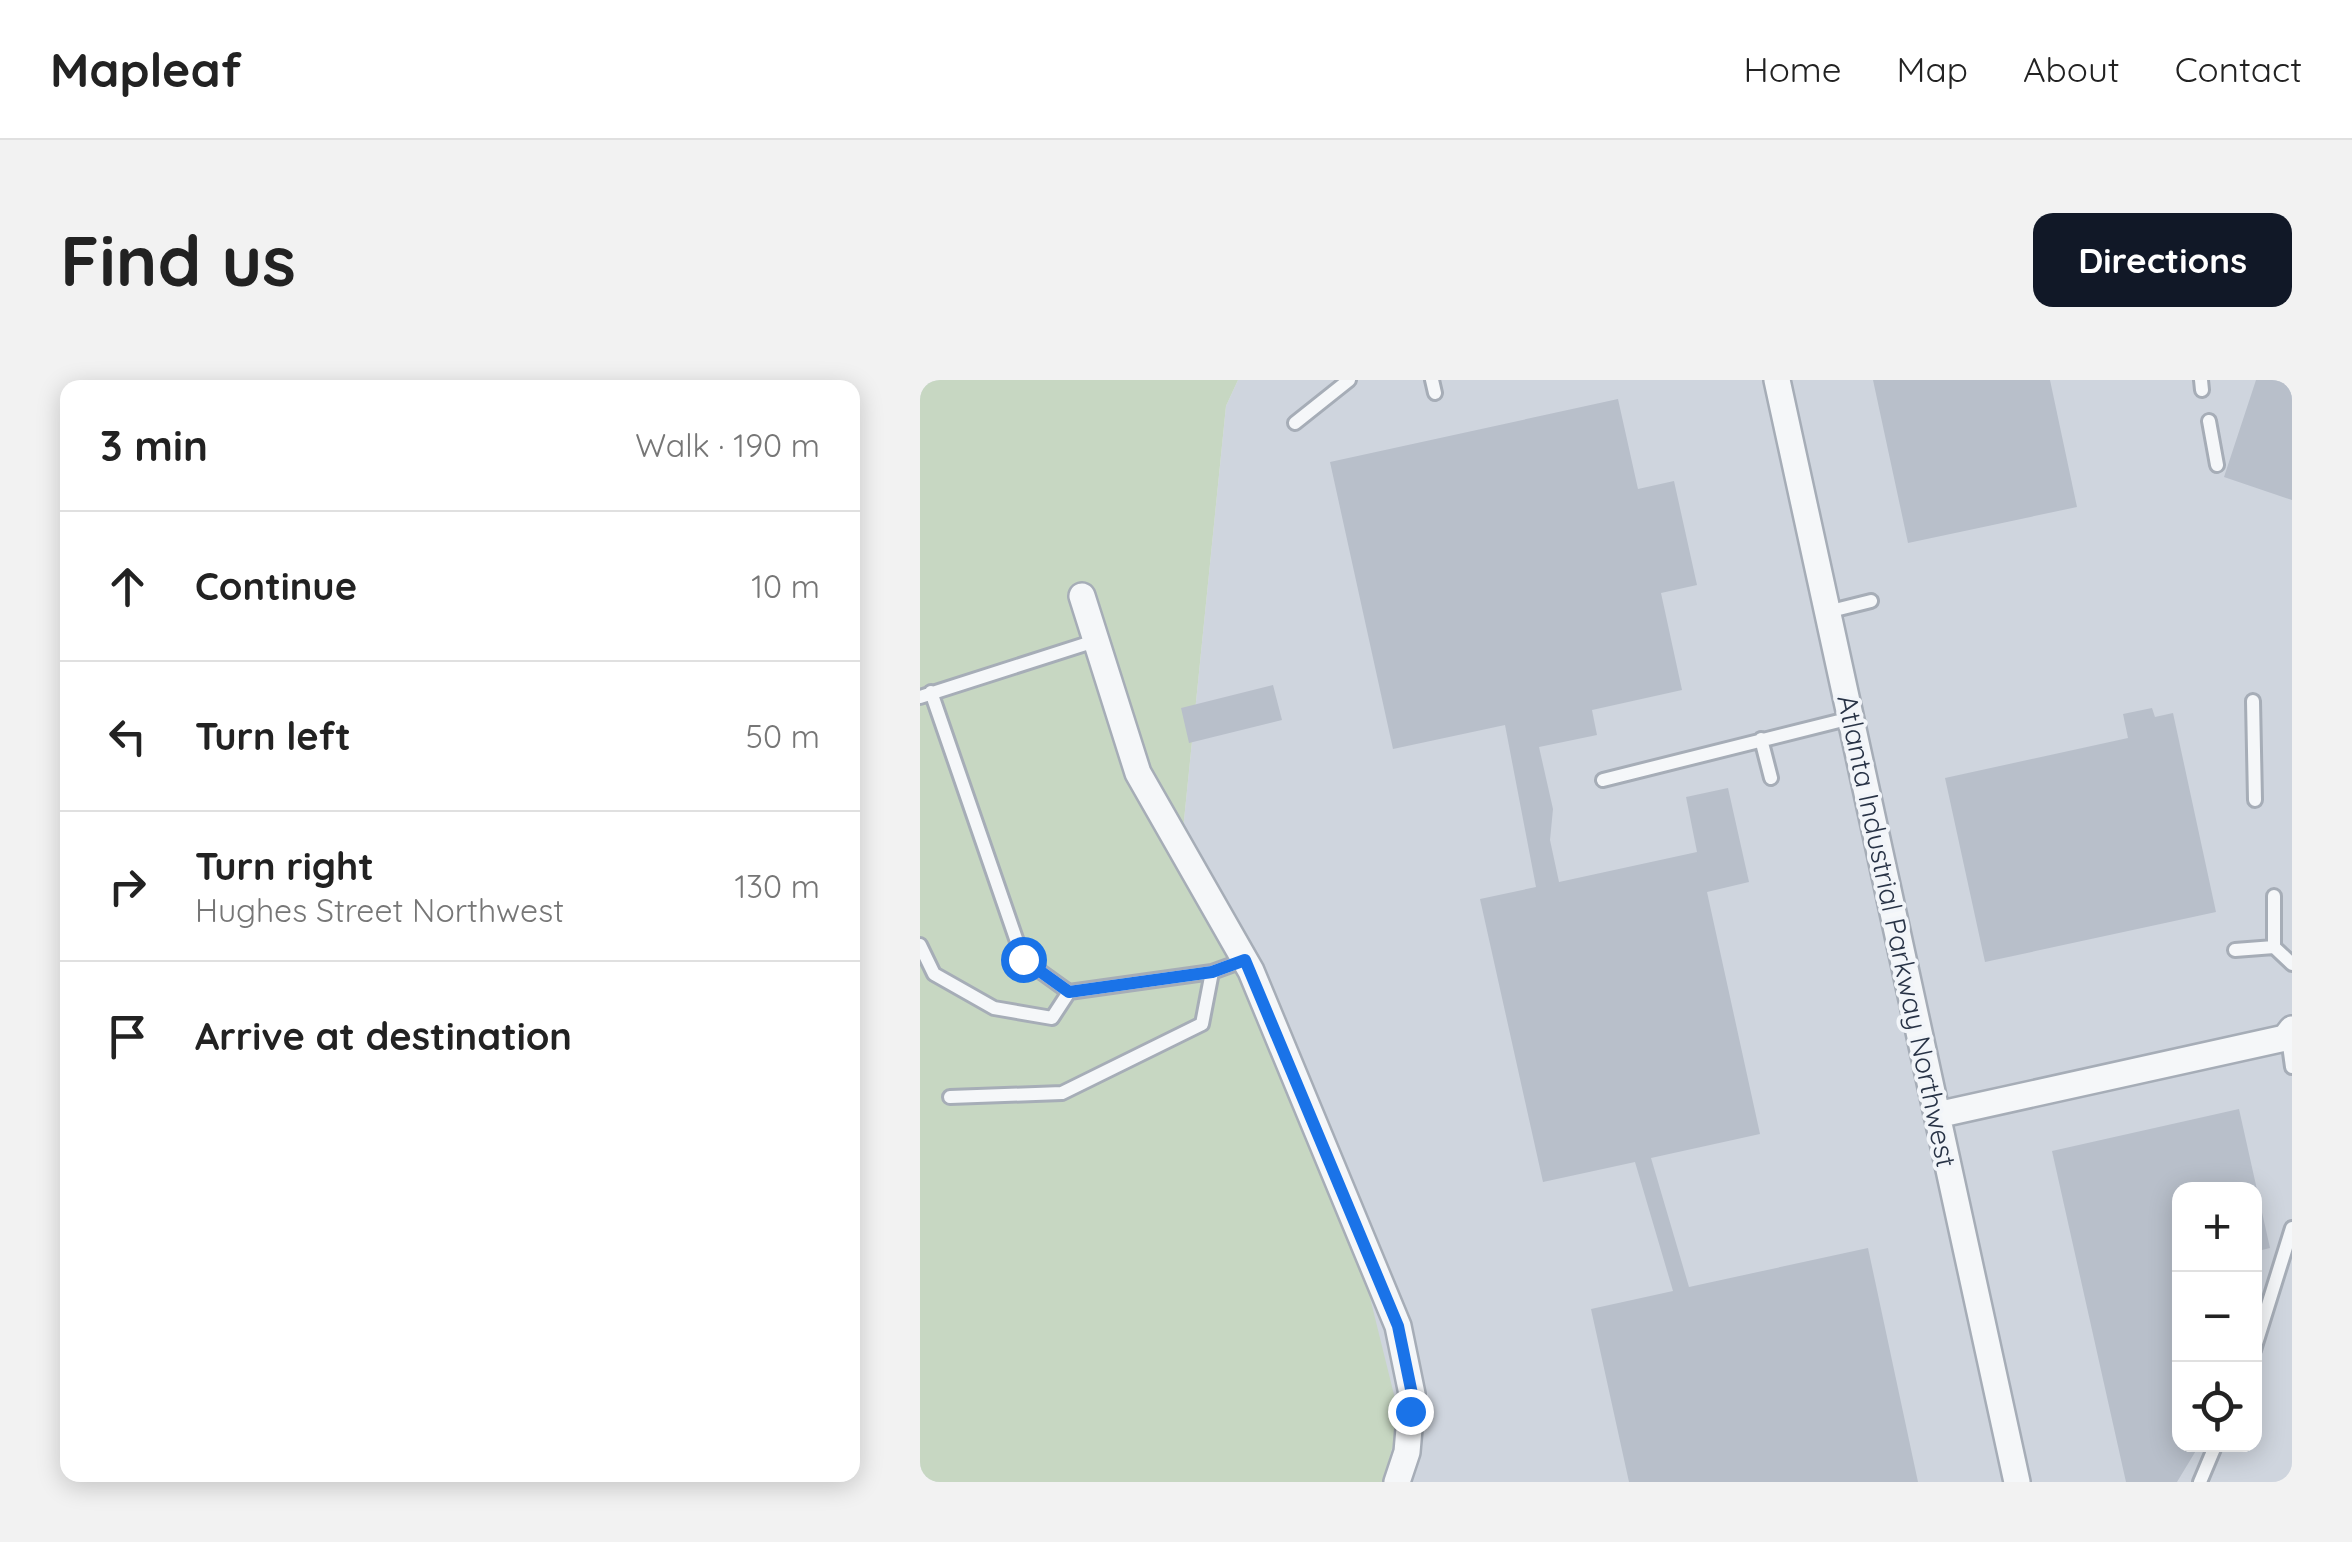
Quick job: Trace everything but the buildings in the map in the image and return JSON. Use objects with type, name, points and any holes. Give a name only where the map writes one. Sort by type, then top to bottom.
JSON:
[{"type":"street","name":"Atlanta Industrial Parkway Northwest","points":[[1777,380],[2017,1482]]},
{"type":"street","points":[[1082,596],[1138,773],[1245,960],[1398,1326],[1412,1394],[1407,1452],[1397,1482]]},
{"type":"street","points":[[1937,1116],[2290,1035]]},
{"type":"lane","points":[[1294,423],[1349,380]]},
{"type":"lane","points":[[2209,422],[2218,465]]},
{"type":"lane","points":[[1828,612],[1871,601]]},
{"type":"lane","points":[[1098,640],[925,694],[1023,959],[1069,992],[1212,972],[1245,960]]},
{"type":"lane","points":[[2253,700],[2255,800]]},
{"type":"lane","points":[[1603,780],[1851,718]]},
{"type":"lane","points":[[1761,739],[1771,778]]},
{"type":"lane","points":[[2274,896],[2274,947],[2292,964]]},
{"type":"lane","points":[[920,945],[934,974],[994,1008],[1052,1018],[1069,992]]},
{"type":"lane","points":[[2235,950],[2274,947]]},
{"type":"lane","points":[[950,1096],[1062,1093],[1202,1024],[1212,972]]},
{"type":"lane","points":[[2290,1035],[2292,1067]]},
{"type":"lane","points":[[2262,1324],[2292,1228]]},
{"type":"lane","points":[[2200,1482],[2213,1452]]},
{"type":"shaded area","points":[[1238,380],[2292,380],[2292,1482],[1383,1482],[1400,1418],[1182,840],[1226,406]]},
{"type":"green space","points":[[920,380],[1238,380],[1226,406],[1182,840],[1357,1245],[1400,1419],[1383,1482],[920,1482]]},
{"type":"route","points":[[1023,959],[1069,992],[1212,972],[1245,960],[1398,1326],[1412,1394],[1410,1411]]}]
